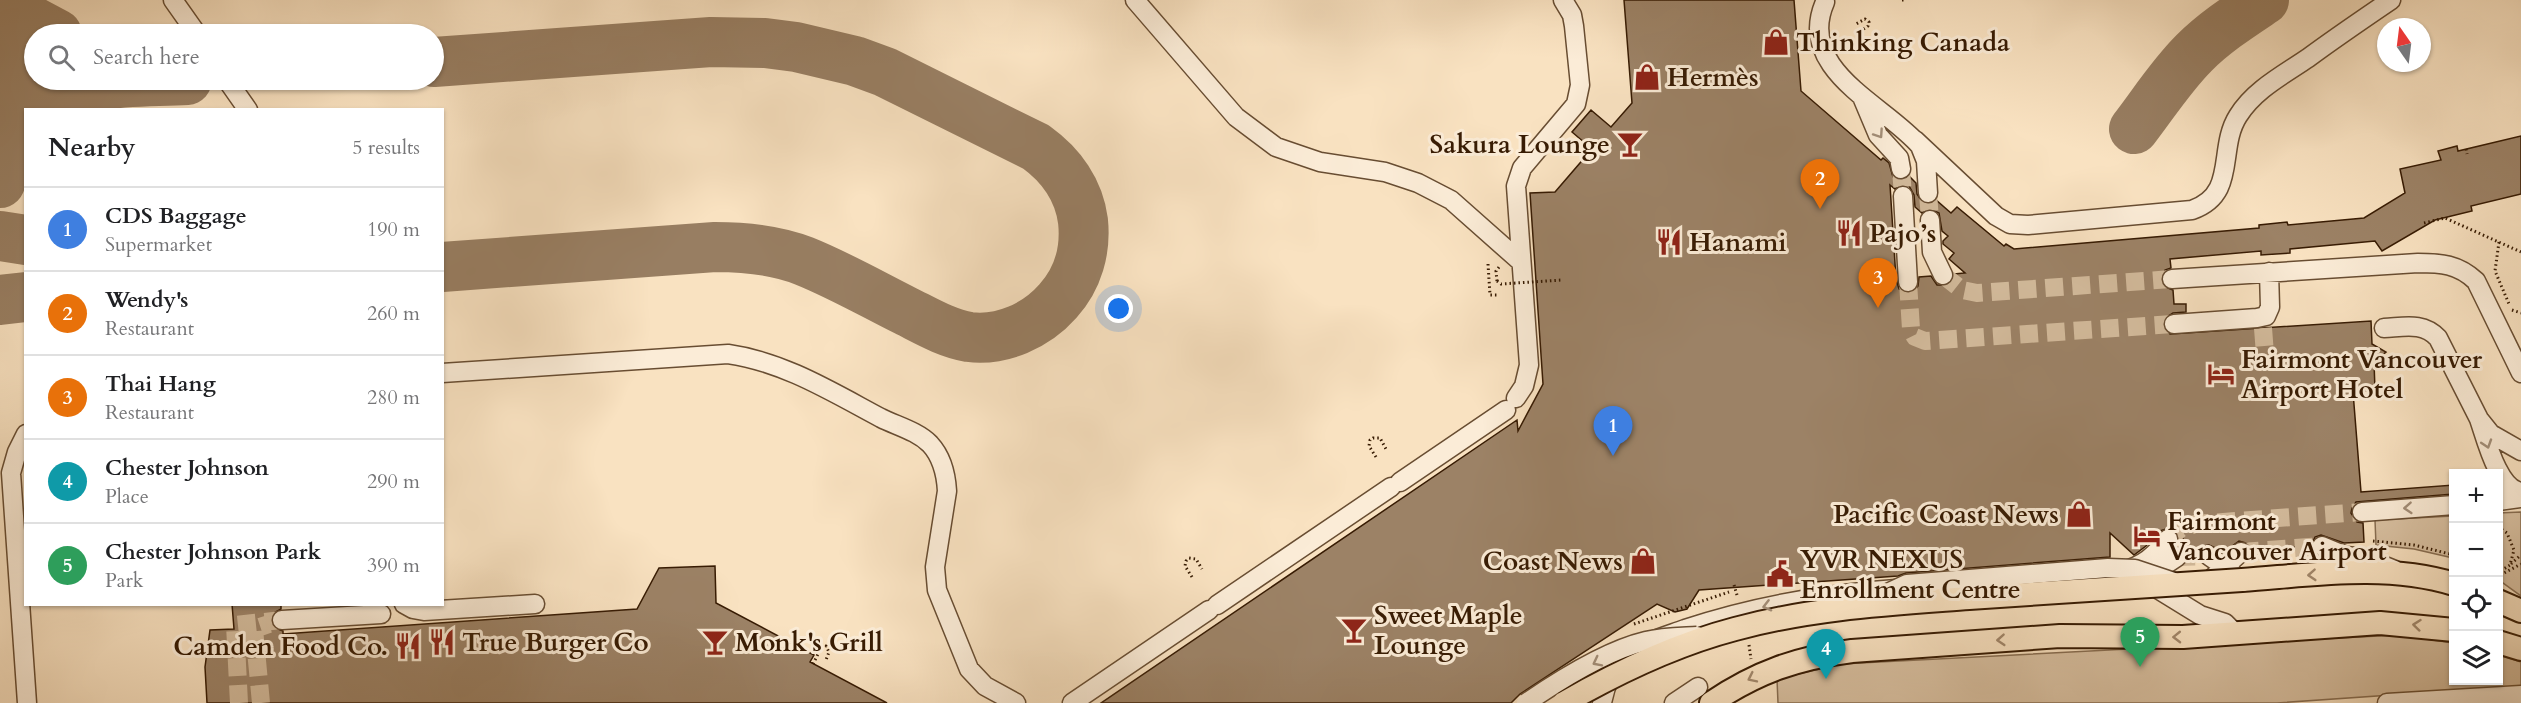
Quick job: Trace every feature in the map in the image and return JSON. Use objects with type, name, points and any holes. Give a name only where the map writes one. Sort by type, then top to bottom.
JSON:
[{"type":"main road","points":[[1564,703],[1620,672],[1669,651],[1741,634],[1803,614],[1854,607],[2125,580],[2182,584],[2208,582],[2234,574],[2402,573],[2449,583]]},
{"type":"main road","points":[[2503,603],[2521,611]]},
{"type":"main road","points":[[1705,695],[1743,682],[1773,668],[1825,654],[2060,636],[2183,637],[2380,623],[2449,630]]},
{"type":"main road","points":[[2503,643],[2521,650]]},
{"type":"lane","points":[[173,0],[190,24]]},
{"type":"lane","points":[[1135,0],[1236,117],[1276,147],[1320,162],[1385,172],[1418,183],[1450,200],[1521,262]]},
{"type":"lane","points":[[1072,703],[1396,485],[1511,404],[1524,386],[1528,365],[1516,215],[1517,178],[1525,165],[1571,112],[1580,95],[1574,26],[1572,15],[1563,0]]},
{"type":"lane","points":[[1825,2],[1821,10],[1824,56],[1835,71],[1915,140],[1996,216],[2010,224],[2028,225],[2193,210],[2209,202],[2218,191],[2233,127],[2250,101],[2271,83],[2391,0]]},
{"type":"lane","points":[[234,90],[247,108]]},
{"type":"lane","points":[[1862,95],[1878,135],[1897,154],[1901,169]]},
{"type":"lane","points":[[1915,140],[1925,154],[1928,193]]},
{"type":"lane","points":[[1903,196],[1908,282]]},
{"type":"lane","points":[[1930,220],[1932,252],[1943,275]]},
{"type":"lane","points":[[2172,279],[2418,262],[2440,263],[2457,267],[2470,275],[2482,289],[2521,373]]},
{"type":"lane","points":[[2174,324],[2263,323],[2270,310],[2269,272]]},
{"type":"lane","points":[[2384,328],[2417,326],[2425,327],[2433,332],[2479,419],[2491,456],[2509,488],[2521,492]]},
{"type":"lane","points":[[444,373],[728,354],[758,359],[786,369],[916,434],[935,451],[945,477],[947,491],[935,580],[941,604],[969,669],[985,686],[1016,703]]},
{"type":"lane","points":[[2479,419],[2491,434],[2521,451]]},
{"type":"lane","points":[[24,438],[11,473],[7,523],[27,703]]},
{"type":"lane","points":[[2503,500],[2521,498]]},
{"type":"lane","points":[[2362,512],[2449,505]]},
{"type":"lane","points":[[2125,580],[2152,558],[2168,540]]},
{"type":"lane","points":[[2322,546],[2346,556],[2365,558],[2402,573]]},
{"type":"lane","points":[[2209,556],[2234,574],[2241,552]]},
{"type":"lane","points":[[2125,580],[2177,557]]},
{"type":"lane","points":[[1854,607],[1907,584],[2086,570],[2135,568],[2182,584]]},
{"type":"lane","points":[[1602,703],[1606,685],[1615,669],[1626,656],[1639,647],[1697,625],[1784,602],[1858,592],[2141,578],[2200,615],[2225,623],[2235,633]]},
{"type":"lane","points":[[282,620],[394,608],[424,611],[535,604]]},
{"type":"lane","points":[[1526,703],[1590,665],[1632,645],[1656,639],[1741,634]]},
{"type":"lane","points":[[1674,703],[1705,695]]},
{"type":"lane","points":[[2387,703],[2521,695]]},
{"type":"path","points":[[1856,24],[1865,19],[1869,22],[1868,26],[1856,34]]},
{"type":"path","points":[[2466,149],[2467,154]]},
{"type":"path","points":[[2443,213],[2445,218]]},
{"type":"path","points":[[2424,223],[2445,218],[2521,252]]},
{"type":"path","points":[[2499,241],[2495,271],[2513,311],[2521,313]]},
{"type":"path","points":[[1488,264],[1490,295],[1497,295]]},
{"type":"path","points":[[1503,270],[1500,267],[1496,271],[1497,281],[1501,284],[1562,280]]},
{"type":"path","points":[[1376,457],[1369,446],[1370,440],[1380,438],[1386,449]]},
{"type":"path","points":[[2503,530],[2512,542],[2514,550],[2510,565]]},
{"type":"path","points":[[2373,540],[2414,545],[2449,554]]},
{"type":"path","points":[[2521,555],[2499,572],[2504,573],[2521,564]]},
{"type":"path","points":[[1192,577],[1185,566],[1189,558],[1196,559],[1202,569]]},
{"type":"path","points":[[1624,627],[1729,592]]},
{"type":"path","points":[[1741,634],[1752,665]]},
{"type":"path","points":[[813,664],[821,648],[826,646],[829,652],[826,660]]},
{"type":"shaded area","points":[[2521,512],[2521,596],[2503,583],[2503,513]]},
{"type":"shaded area","points":[[2449,516],[2449,557],[2414,549],[2376,545],[2375,520]]},
{"type":"shaded area","points":[[2398,635],[2449,642],[2449,685],[2503,685],[2503,656],[2521,662],[2521,686],[2277,703],[1778,703],[1777,679],[1841,664]]},
{"type":"building","points":[[1624,0],[1794,0],[1801,91],[1881,160],[1883,158],[1889,163],[1893,177],[1902,180],[1909,176],[1916,183],[1917,194],[1923,203],[1929,204],[1936,200],[1951,213],[1957,207],[2004,246],[2006,244],[2014,249],[2259,228],[2259,225],[2287,222],[2288,225],[2364,218],[2405,193],[2400,169],[2441,160],[2438,151],[2457,146],[2458,151],[2521,136],[2521,194],[2471,206],[2472,211],[2435,220],[2382,251],[2375,241],[2290,249],[2290,253],[2261,255],[2261,251],[2170,259],[2171,268],[2165,270],[2161,279],[2163,286],[2173,290],[2174,304],[2186,304],[2186,312],[2173,313],[2164,319],[2163,325],[2170,334],[2371,321],[2372,344],[2386,352],[2374,362],[2375,390],[2353,392],[2361,492],[2449,485],[2449,494],[2356,502],[2351,513],[2357,522],[2363,523],[2364,542],[2344,543],[2321,535],[2315,537],[2311,546],[2252,550],[2249,544],[2239,541],[2224,552],[2209,545],[2204,546],[2198,554],[2188,555],[2184,549],[2182,528],[2177,533],[2169,528],[2160,531],[2134,555],[2110,533],[2110,557],[1906,573],[1898,576],[1699,590],[1687,609],[1675,612],[1657,604],[1520,694],[1511,703],[1101,703],[1517,420],[1518,431],[1543,384],[1530,193],[1555,192],[1592,149],[1572,132],[1591,110],[1611,127],[1632,103]],"holes":[[[1890,185],[1895,189],[1902,185],[1909,186],[1914,195],[1915,207],[1922,213],[1930,209],[1939,213],[1942,231],[1948,236],[1943,244],[1954,253],[1949,259],[1965,273],[1954,274],[1953,281],[1947,285],[1937,285],[1931,276],[1919,277],[1918,286],[1914,292],[1908,293],[1899,289],[1896,279]]]},
{"type":"building","points":[[715,566],[716,603],[814,655],[810,662],[887,703],[207,703],[205,667],[210,630],[234,629],[232,606],[281,606],[281,609],[272,614],[271,621],[273,627],[283,631],[283,634],[637,609],[659,568]]},
{"type":"taxiway","points":[[0,183],[18,140],[8,0]]},
{"type":"taxiway","points":[[2134,129],[2170,80],[2202,45],[2264,0]]},
{"type":"taxiway","points":[[0,4],[38,24]]},
{"type":"taxiway","points":[[444,61],[711,42],[765,43],[796,47],[855,61],[885,72],[1036,147],[1061,170],[1073,189],[1081,210],[1084,232],[1079,264],[1071,283],[1058,301],[1039,318],[1018,330],[981,338],[944,330],[817,266],[793,257],[760,250],[715,247],[444,267]]},
{"type":"taxiway","points":[[45,108],[58,99],[82,90]]},
{"type":"taxiway","points":[[0,236],[24,240]]},
{"type":"taxiway","points":[[0,300],[24,297]]},
{"type":"tunnel","points":[[1901,169],[1903,196]]},
{"type":"tunnel","points":[[1928,193],[1930,220]]},
{"type":"tunnel","points":[[1943,275],[1962,290],[1977,293],[2172,279]]},
{"type":"tunnel","points":[[1908,282],[1911,329],[1915,337],[1925,341],[2174,324]]},
{"type":"tunnel","points":[[2263,328],[2265,354]]},
{"type":"tunnel","points":[[2168,539],[2180,529],[2195,524],[2362,512]]},
{"type":"tunnel","points":[[2241,552],[2322,546]]},
{"type":"tunnel","points":[[2177,557],[2209,556]]},
{"type":"tunnel","points":[[239,703],[235,625],[282,620]]},
{"type":"tunnel","points":[[261,703],[254,629],[269,624]]},
{"type":"place","name":"Thinking Canada","points":[[1776,42]]},
{"type":"place","name":"Hermès","points":[[1647,77]]},
{"type":"place","name":"Sakura Lounge","points":[[1630,144]]},
{"type":"place","name":"Wendy's","points":[[1820,209]]},
{"type":"place","name":"Pajo’s","points":[[1849,233]]},
{"type":"place","name":"Hanami","points":[[1669,242]]},
{"type":"place","name":"Thai Hang","points":[[1878,308]]},
{"type":"place","name":"Fairmont Vancouver Airport Hotel","points":[[2221,374]]},
{"type":"place","name":"CDS Baggage","points":[[1613,456]]},
{"type":"place","name":"Pacific Coast News","points":[[2079,514]]},
{"type":"place","name":"Fairmont Vancouver Airport","points":[[2147,536]]},
{"type":"place","name":"Coast News","points":[[1643,561]]},
{"type":"place","name":"YVR NEXUS Enrollment Centre","points":[[1780,574]]},
{"type":"place","name":"Sweet Maple Lounge","points":[[1354,630]]},
{"type":"place","name":"True Burger Co","points":[[442,642]]},
{"type":"place","name":"Monk's Grill","points":[[715,642]]},
{"type":"place","name":"Camden Food Co.","points":[[408,646]]},
{"type":"place","name":"Chester Johnson Park","points":[[2140,667]]},
{"type":"place","name":"Chester Johnson","points":[[1826,679]]}]
